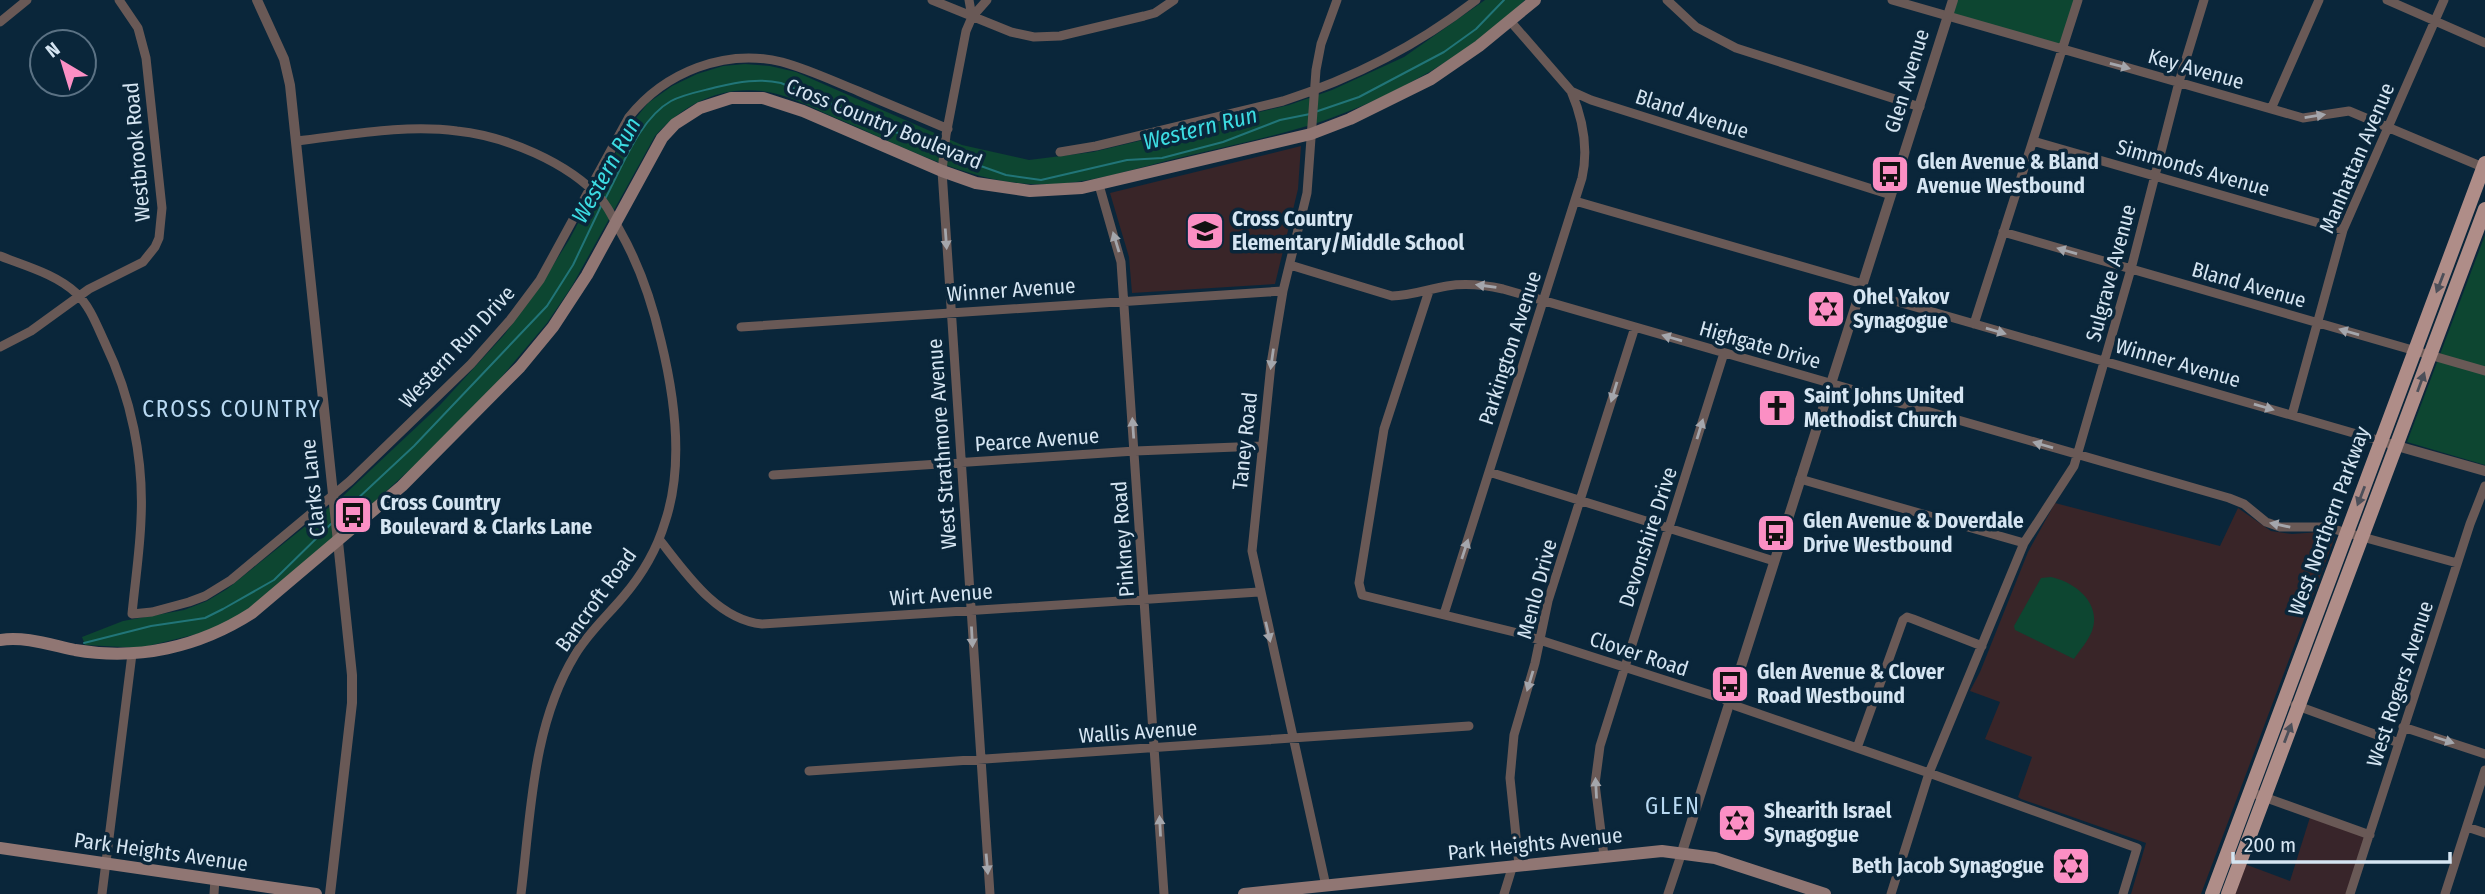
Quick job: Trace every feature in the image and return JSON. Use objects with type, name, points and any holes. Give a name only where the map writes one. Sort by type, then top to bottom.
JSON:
[{"type":"main road","name":"Cross Country Boulevard","points":[[0,640],[20,639],[95,653],[132,654],[188,643],[237,622],[267,602],[337,535],[417,472],[536,348],[587,275],[613,217],[650,157],[669,130],[699,108],[731,99],[763,98],[786,104],[943,165],[976,183],[1019,190],[1055,191],[1099,185],[1372,109],[1431,79],[1511,22],[1535,0]]},
{"type":"main road","name":"West Northern Parkway","points":[[2212,894],[2257,794],[2291,703],[2347,531],[2484,166]]},
{"type":"main road","name":"West Northern Parkway","points":[[2291,703],[2362,536],[2485,209]]},
{"type":"main road","name":"West Northern Parkway","points":[[2228,894],[2257,794]]},
{"type":"main road","name":"Park Heights Avenue","points":[[0,848],[316,894]]},
{"type":"main road","name":"Park Heights Avenue","points":[[1244,894],[1648,851],[1682,852],[1715,858],[1825,894]]},
{"type":"street","points":[[0,22],[27,0]]},
{"type":"street","name":"Westbrook Road","points":[[0,347],[31,331],[79,295],[143,262],[155,247],[161,229],[162,208],[145,50],[135,23],[119,0]]},
{"type":"street","name":"Clarks Lane","points":[[257,0],[288,71],[352,689],[330,894]]},
{"type":"street","points":[[932,0],[1011,32],[1046,37],[1144,16],[1174,0]]},
{"type":"street","points":[[969,0],[972,17]]},
{"type":"street","name":"West Strathmore Avenue","points":[[986,0],[972,17],[966,31],[943,165],[979,761],[990,894]]},
{"type":"street","name":"Taney Road","points":[[1326,886],[1252,551],[1270,364],[1283,291],[1307,193],[1313,91],[1321,44],[1337,0]]},
{"type":"street","points":[[1060,152],[1096,146],[1283,101],[1313,91],[1389,58],[1476,0]]},
{"type":"street","points":[[1667,0],[1696,27],[1736,48],[1920,107]]},
{"type":"street","name":"Key Avenue","points":[[1892,0],[2307,119],[2345,110],[2484,166]]},
{"type":"street","name":"Glen Avenue","points":[[1668,894],[1953,0]]},
{"type":"street","points":[[1974,324],[2078,0]]},
{"type":"street","name":"Sulgrave Avenue","points":[[1891,894],[1929,773],[2024,543],[2069,475],[2077,455],[2204,0]]},
{"type":"street","points":[[2271,109],[2319,0]]},
{"type":"street","points":[[2387,0],[2485,43]]},
{"type":"street","name":"Manhattan Avenue","points":[[2292,415],[2343,230],[2444,0]]},
{"type":"street","name":"Bland Avenue","points":[[1511,22],[1571,91],[1591,100],[1891,195]]},
{"type":"street","name":"Western Run Drive","points":[[79,295],[117,370],[137,447],[141,520],[132,614],[170,608],[205,596],[217,588],[334,495],[391,443],[503,329],[540,280],[621,129],[647,97],[669,79],[732,59],[765,59],[793,65],[948,129]]},
{"type":"street","name":"Parkington Avenue","points":[[1444,614],[1584,167],[1585,147],[1580,111],[1571,91]]},
{"type":"street","name":"Bancroft Road","points":[[297,141],[403,130],[457,131],[488,136],[528,150],[555,164],[599,197],[613,217],[644,280],[670,388],[675,440],[670,505],[659,539],[635,582],[576,652],[554,697],[540,745],[521,894]]},
{"type":"street","name":"Simmonds Avenue","points":[[2033,141],[2343,230]]},
{"type":"street","name":"Pinkney Road","points":[[1099,185],[1121,262],[1164,894]]},
{"type":"street","name":"Winner Avenue","points":[[1575,201],[1974,324],[2485,471]]},
{"type":"street","name":"Bland Avenue","points":[[2003,232],[2485,371]]},
{"type":"street","points":[[0,256],[56,279],[79,295]]},
{"type":"street","name":"Highgate Drive","points":[[1290,265],[1384,295],[1407,296],[1457,285],[1487,285],[2229,498],[2244,504],[2266,522],[2280,527],[2317,526],[2347,531],[2457,563]]},
{"type":"street","name":"Winner Avenue","points":[[741,327],[1283,291]]},
{"type":"street","name":"Clover Road","points":[[1429,291],[1382,436],[1359,583],[1359,598],[1444,614],[1539,640],[1724,699],[2137,848],[2123,894]]},
{"type":"street","name":"Menlo Drive","points":[[1504,894],[1516,865],[1510,778],[1514,735],[1532,675],[1548,601],[1635,327]]},
{"type":"street","name":"Devonshire Drive","points":[[1604,856],[1596,796],[1596,771],[1603,735],[1724,353]]},
{"type":"street","name":"Pearce Avenue","points":[[773,475],[1135,451],[1262,446]]},
{"type":"street","points":[[1489,472],[1774,561]]},
{"type":"street","points":[[1800,479],[2024,543]]},
{"type":"street","name":"West Rogers Avenue","points":[[2350,894],[2457,563],[2485,486]]},
{"type":"street","name":"Wirt Avenue","points":[[659,539],[710,598],[733,616],[762,625],[1259,592]]},
{"type":"street","points":[[1857,748],[1900,625],[1907,617],[1982,646]]},
{"type":"street","points":[[102,894],[132,654]]},
{"type":"street","points":[[2291,703],[2399,743]]},
{"type":"street","name":"Wallis Avenue","points":[[809,771],[1469,726]]},
{"type":"street","points":[[2403,727],[2485,754]]},
{"type":"street","points":[[2445,894],[2485,770]]},
{"type":"street","points":[[2257,794],[2370,835]]},
{"type":"street","points":[[2467,827],[2485,833]]},
{"type":"street","points":[[214,894],[215,879]]},
{"type":"shaded area","name":"Cross Country Elementary/Middle School","points":[[1301,146],[1298,189],[1275,284],[1132,293],[1129,257],[1110,193]]},
{"type":"shaded area","points":[[2055,503],[2220,546],[2238,508],[2271,531],[2292,534],[2320,532],[2335,537],[2201,894],[2131,894],[2146,843],[2021,799],[2018,797],[2032,757],[1985,739],[2000,702],[1970,691],[2028,552]]},
{"type":"shaded area","points":[[2311,814],[2370,837],[2351,894],[2222,894],[2234,860],[2290,881]]},
{"type":"green space","points":[[1485,0],[1525,0],[1456,55],[1404,86],[1350,111],[1286,132],[1103,177],[1067,183],[1030,184],[979,176],[928,158],[780,95],[746,90],[702,100],[677,115],[655,136],[572,286],[547,323],[499,380],[415,465],[360,515],[257,603],[209,631],[140,648],[85,645],[82,637],[123,621],[184,610],[207,601],[227,589],[343,496],[440,405],[504,335],[536,292],[569,240],[631,124],[648,103],[672,86],[697,74],[723,66],[745,64],[796,72],[962,145],[1029,160],[1093,152],[1289,105],[1332,90],[1404,57]]},
{"type":"green space","points":[[1956,0],[2074,0],[2060,46],[1952,15]]},
{"type":"green space","points":[[2485,235],[2485,465],[2407,442]]},
{"type":"green space","points":[[2051,577],[2077,589],[2090,603],[2093,611],[2092,631],[2074,659],[2015,630],[2014,626],[2041,578]]},
{"type":"waterway","name":"Western Run","points":[[1315,112],[1359,97],[1444,52],[1476,29],[1504,0]]},
{"type":"waterway","name":"Western Run","points":[[605,199],[632,145],[660,109],[682,96],[741,82],[781,83],[942,152]]},
{"type":"waterway","name":"Western Run","points":[[947,154],[1006,175],[1041,180],[1127,160],[1162,158],[1223,142],[1280,120],[1310,114]]},
{"type":"waterway","name":"Western Run","points":[[340,515],[414,446],[547,306],[573,265],[602,204]]},
{"type":"waterway","name":"Western Run","points":[[84,643],[151,626],[205,618],[274,580],[331,524]]},
{"type":"place","name":"Glen Avenue & Bland Avenue Westbound","points":[[1890,174]]},
{"type":"place","name":"Cross Country Elementary/Middle School","points":[[1205,231]]},
{"type":"place","name":"Ohel Yakov Synagogue","points":[[1826,309]]},
{"type":"place","name":"Saint Johns United Methodist Church","points":[[1777,408]]},
{"type":"place","name":"Cross Country Boulevard & Clarks Lane","points":[[353,515]]},
{"type":"place","name":"Glen Avenue & Doverdale Drive Westbound","points":[[1776,533]]},
{"type":"place","name":"Glen Avenue & Clover Road Westbound","points":[[1730,684]]},
{"type":"place","name":"Shearith Israel Synagogue","points":[[1737,823]]},
{"type":"place","name":"Beth Jacob Synagogue","points":[[2071,866]]},
{"type":"district","name":"CROSS COUNTRY","points":[[232,409]]},
{"type":"district","name":"GLEN","points":[[1673,806]]}]
